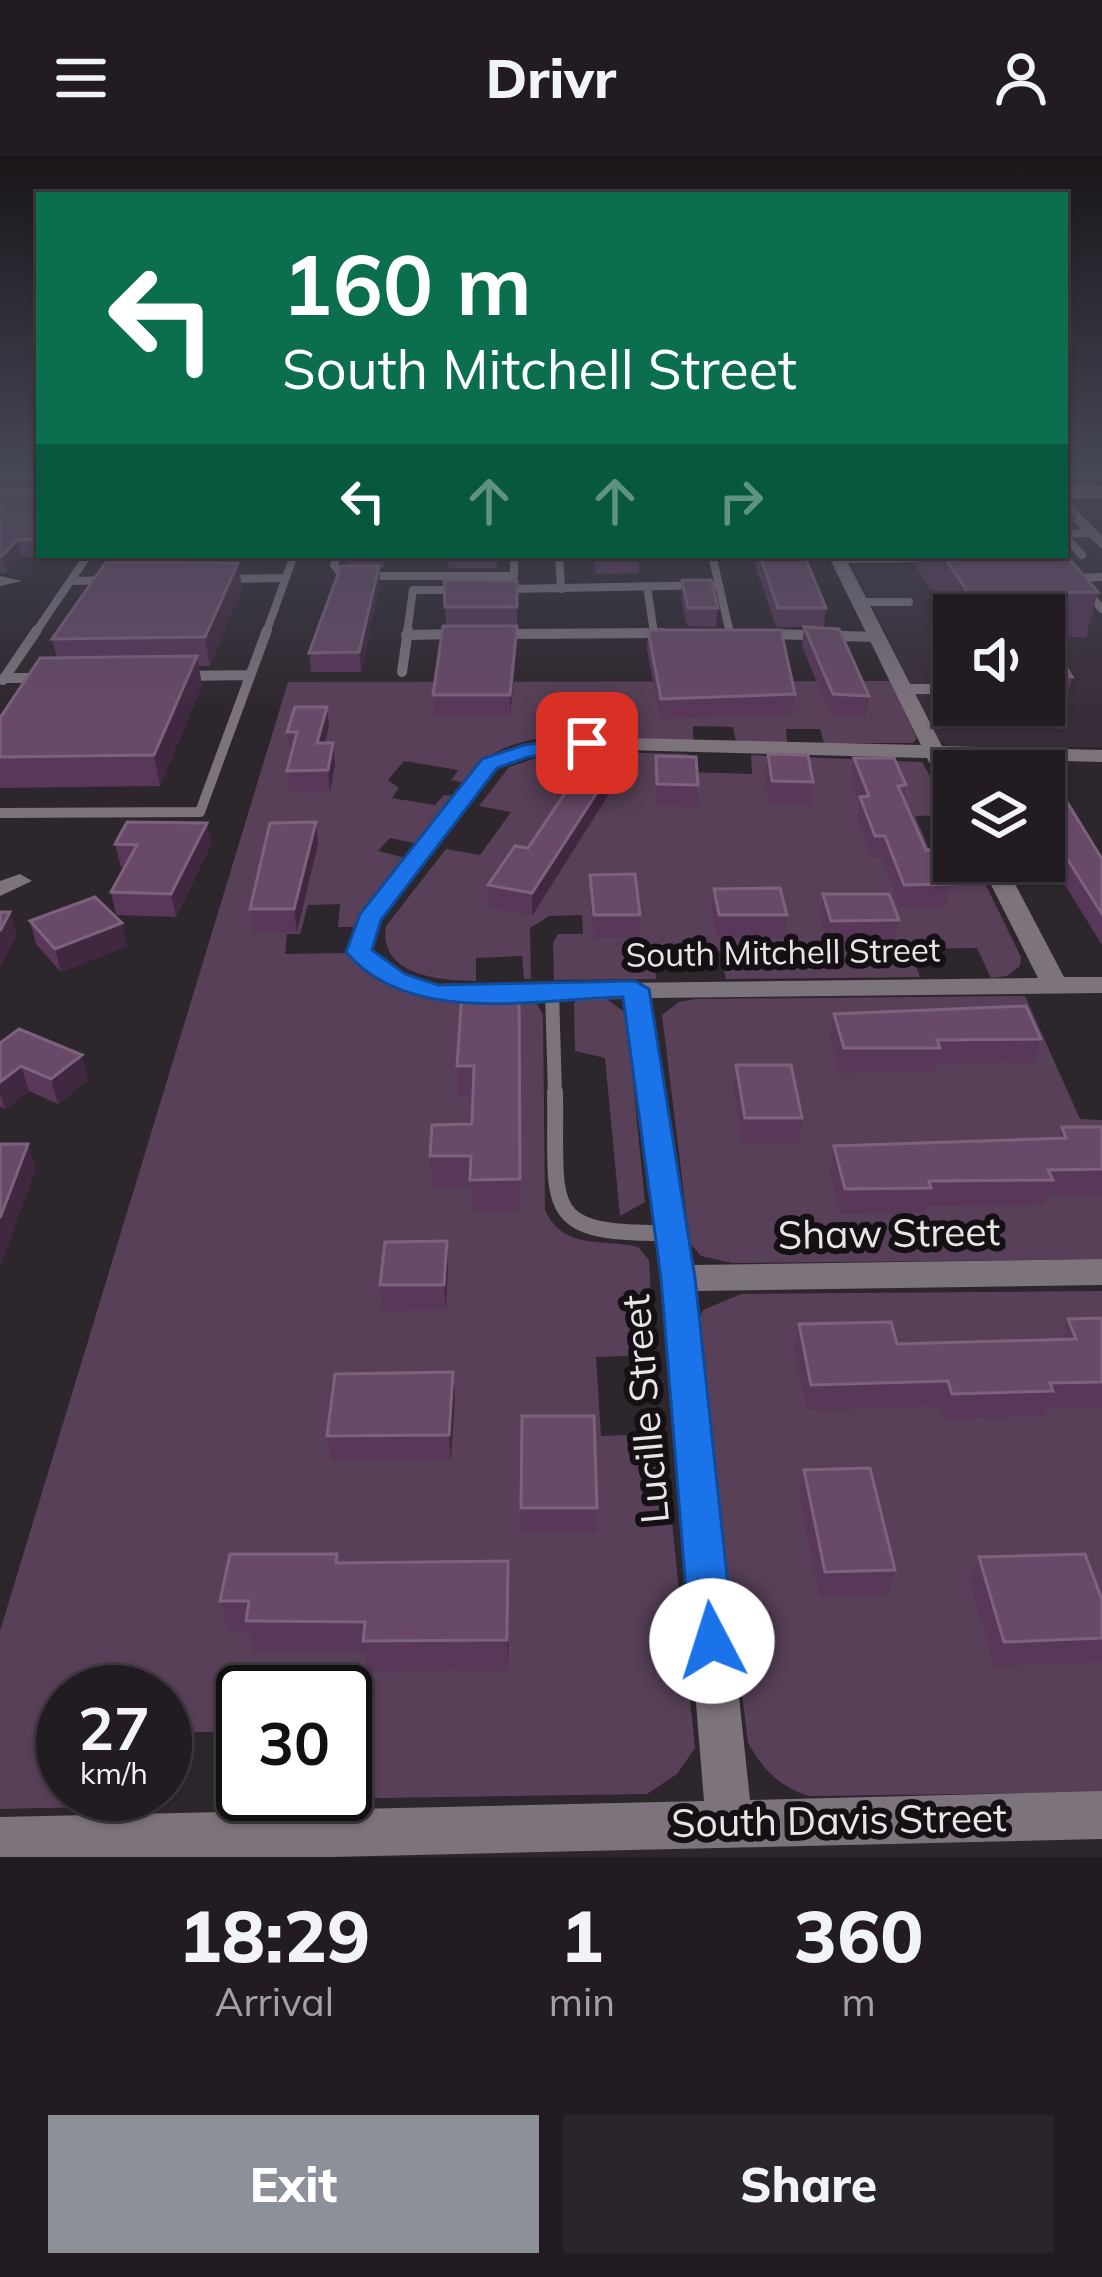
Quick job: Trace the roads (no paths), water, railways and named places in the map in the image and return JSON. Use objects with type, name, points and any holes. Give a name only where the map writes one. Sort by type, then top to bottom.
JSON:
[{"type":"street","points":[[1082,555],[1102,555]]},
{"type":"street","points":[[838,558],[934,750]]},
{"type":"street","name":"South Mitchell Street","points":[[933,754],[587,743],[524,751],[490,764],[369,919],[359,952],[395,979],[436,993],[1102,985]]},
{"type":"street","points":[[1065,755],[1102,755]]},
{"type":"street","points":[[1002,882],[1054,985]]},
{"type":"street","name":"Lucille Street","points":[[635,989],[678,1278],[729,1822]]},
{"type":"street","name":"Shaw Street","points":[[678,1278],[1102,1272]]},
{"type":"street","name":"South Davis Street","points":[[0,1840],[1102,1815]]},
{"type":"lane","points":[[2,681],[86,558]]},
{"type":"lane","points":[[0,813],[200,812],[293,558]]},
{"type":"lane","points":[[336,558],[334,565],[344,576],[514,576],[514,558]]},
{"type":"lane","points":[[559,558],[561,589]]},
{"type":"lane","points":[[713,558],[730,633]]},
{"type":"lane","points":[[1102,577],[1075,578],[1102,608]]},
{"type":"lane","points":[[214,579],[285,578]]},
{"type":"lane","points":[[71,581],[118,580]]},
{"type":"lane","points":[[402,672],[413,590],[719,585]]},
{"type":"lane","points":[[647,586],[654,633]]},
{"type":"lane","points":[[860,602],[909,602]]},
{"type":"lane","points":[[406,634],[673,633]]},
{"type":"lane","points":[[711,633],[878,637]]},
{"type":"lane","points":[[160,676],[248,675]]},
{"type":"lane","points":[[2,681],[48,678]]},
{"type":"lane","points":[[904,689],[933,689]]},
{"type":"lane","points":[[552,991],[557,1192],[571,1220],[601,1234],[672,1233]]}]
